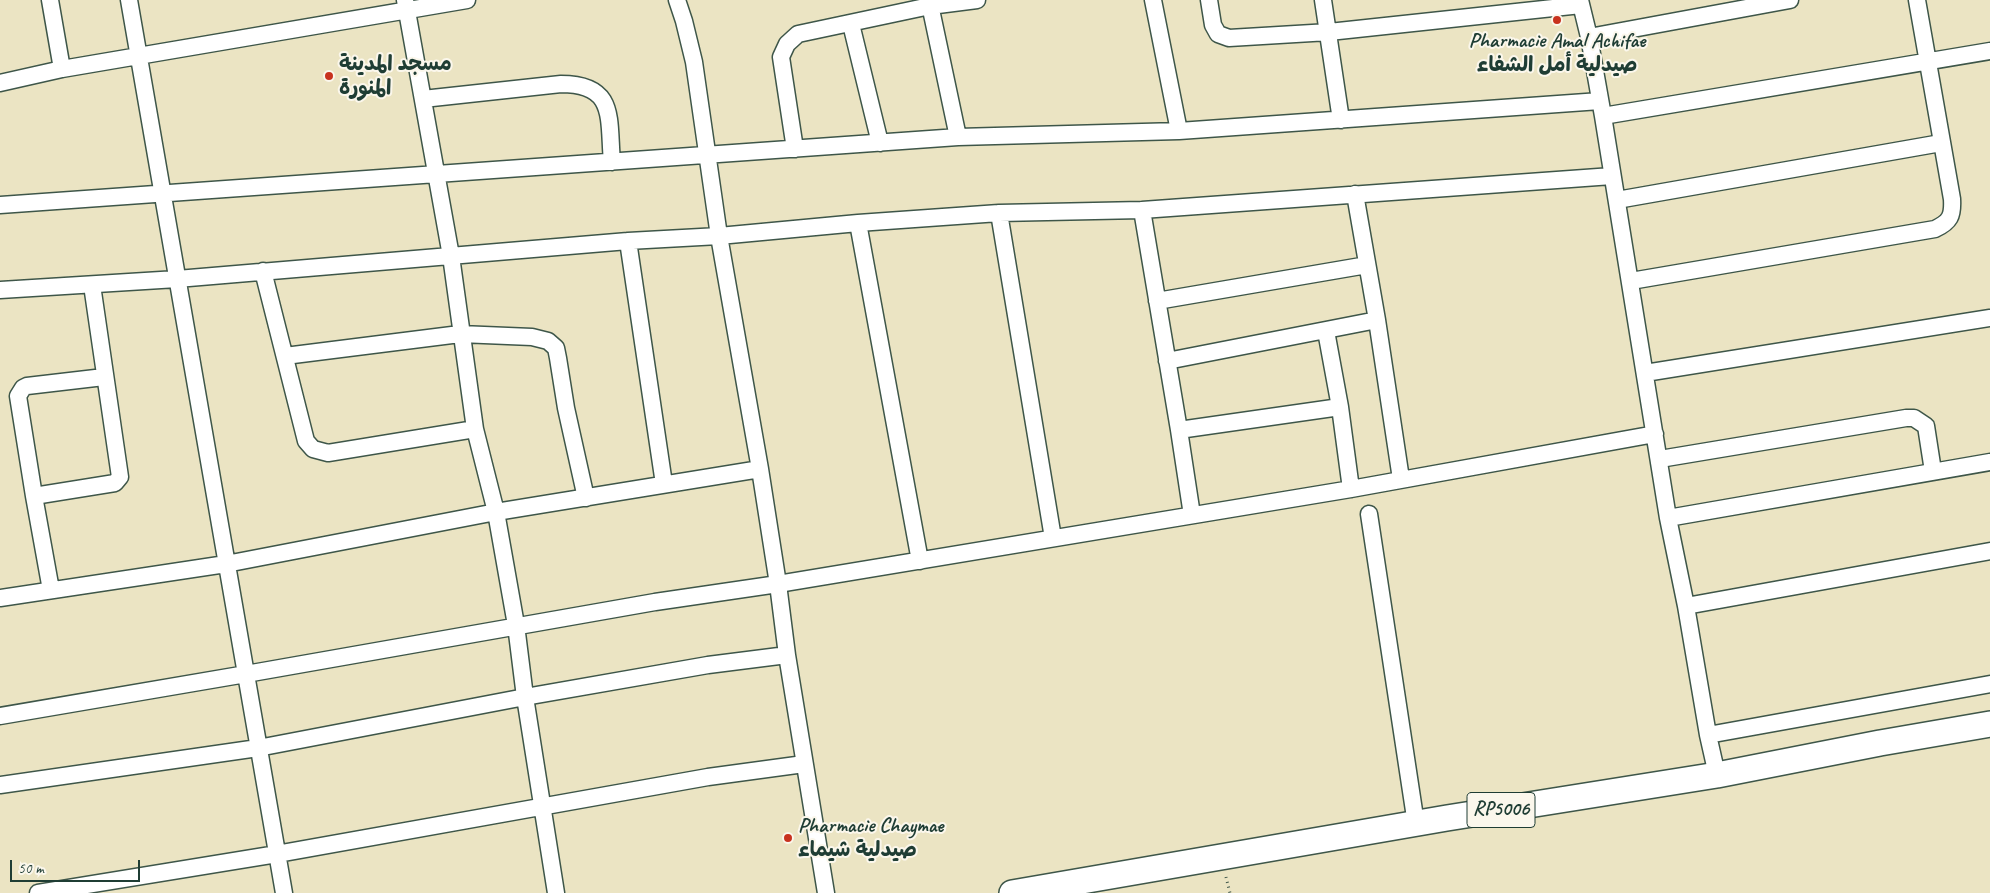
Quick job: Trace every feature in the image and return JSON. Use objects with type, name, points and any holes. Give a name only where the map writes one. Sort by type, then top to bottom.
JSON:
[{"type":"main road","name":"RP5006","points":[[1012,893],[1717,775],[1880,743],[1990,724]]},
{"type":"street","points":[[50,0],[62,69]]},
{"type":"street","points":[[129,0],[284,893]]},
{"type":"street","points":[[0,83],[62,69],[406,5],[467,0]]},
{"type":"street","points":[[677,0],[691,48],[719,236],[760,469],[787,655],[826,893]]},
{"type":"street","points":[[795,149],[781,57],[784,48],[792,38],[798,34],[851,24],[930,3],[977,0]]},
{"type":"street","points":[[1153,0],[1179,131]]},
{"type":"street","points":[[1209,0],[1213,25],[1218,34],[1229,38],[1328,32],[1581,2],[1602,109],[1660,459],[1668,518],[1717,775]]},
{"type":"street","points":[[1323,0],[1341,120]]},
{"type":"street","points":[[1589,36],[1790,0]]},
{"type":"street","points":[[1631,281],[1935,229],[1946,224],[1951,218],[1953,210],[1917,0]]},
{"type":"street","points":[[930,3],[958,137]]},
{"type":"street","points":[[406,5],[450,256],[475,428],[496,512],[516,625],[525,697],[556,893]]},
{"type":"street","points":[[851,24],[880,143]]},
{"type":"street","points":[[0,205],[163,195],[958,137],[1179,131],[1341,120],[1602,109],[1990,51]]},
{"type":"street","points":[[423,99],[561,84],[577,84],[591,89],[600,95],[607,107],[612,162]]},
{"type":"street","points":[[1617,200],[1941,143]]},
{"type":"street","points":[[0,290],[177,279],[628,240],[719,236],[858,223],[999,213],[1142,210],[1612,176]]},
{"type":"street","points":[[1355,194],[1377,320],[1400,479]]},
{"type":"street","points":[[1142,210],[1192,515]]},
{"type":"street","points":[[999,213],[1053,538]]},
{"type":"street","points":[[858,223],[920,561]]},
{"type":"street","points":[[628,240],[664,484]]},
{"type":"street","points":[[1157,301],[1367,265]]},
{"type":"street","points":[[264,271],[306,441],[313,449],[328,453],[475,428]]},
{"type":"street","points":[[34,496],[115,483],[120,477],[92,285]]},
{"type":"street","points":[[1645,373],[1990,318]]},
{"type":"street","points":[[1167,361],[1377,320]]},
{"type":"street","points":[[1326,331],[1340,407],[1351,489]]},
{"type":"street","points":[[285,356],[460,334],[542,338],[556,348],[566,408],[586,498]]},
{"type":"street","points":[[51,590],[18,402],[20,392],[27,386],[104,377]]},
{"type":"street","points":[[1179,430],[1340,407]]},
{"type":"street","points":[[1660,459],[1914,418],[1926,426],[1933,471]]},
{"type":"street","points":[[0,716],[516,625],[920,561],[1351,489],[1655,434]]},
{"type":"street","points":[[1668,518],[1990,462]]},
{"type":"street","points":[[0,598],[226,564],[496,512],[760,469]]},
{"type":"street","points":[[1369,514],[1416,824]]},
{"type":"street","points":[[1686,606],[1990,551]]},
{"type":"street","points":[[0,785],[258,748],[525,697],[708,665],[787,655]]},
{"type":"street","points":[[1708,734],[1990,684]]},
{"type":"street","points":[[38,893],[277,854],[708,777],[804,764]]},
{"type":"place","name":"Pharmacie Amal Achifae صيدلية أمل الشفاء","points":[[1557,20]]},
{"type":"place","name":"مسجد المدينة المنورة","points":[[329,76]]},
{"type":"place","name":"Pharmacie Chaymae صيدلية شيماء","points":[[788,838]]}]
